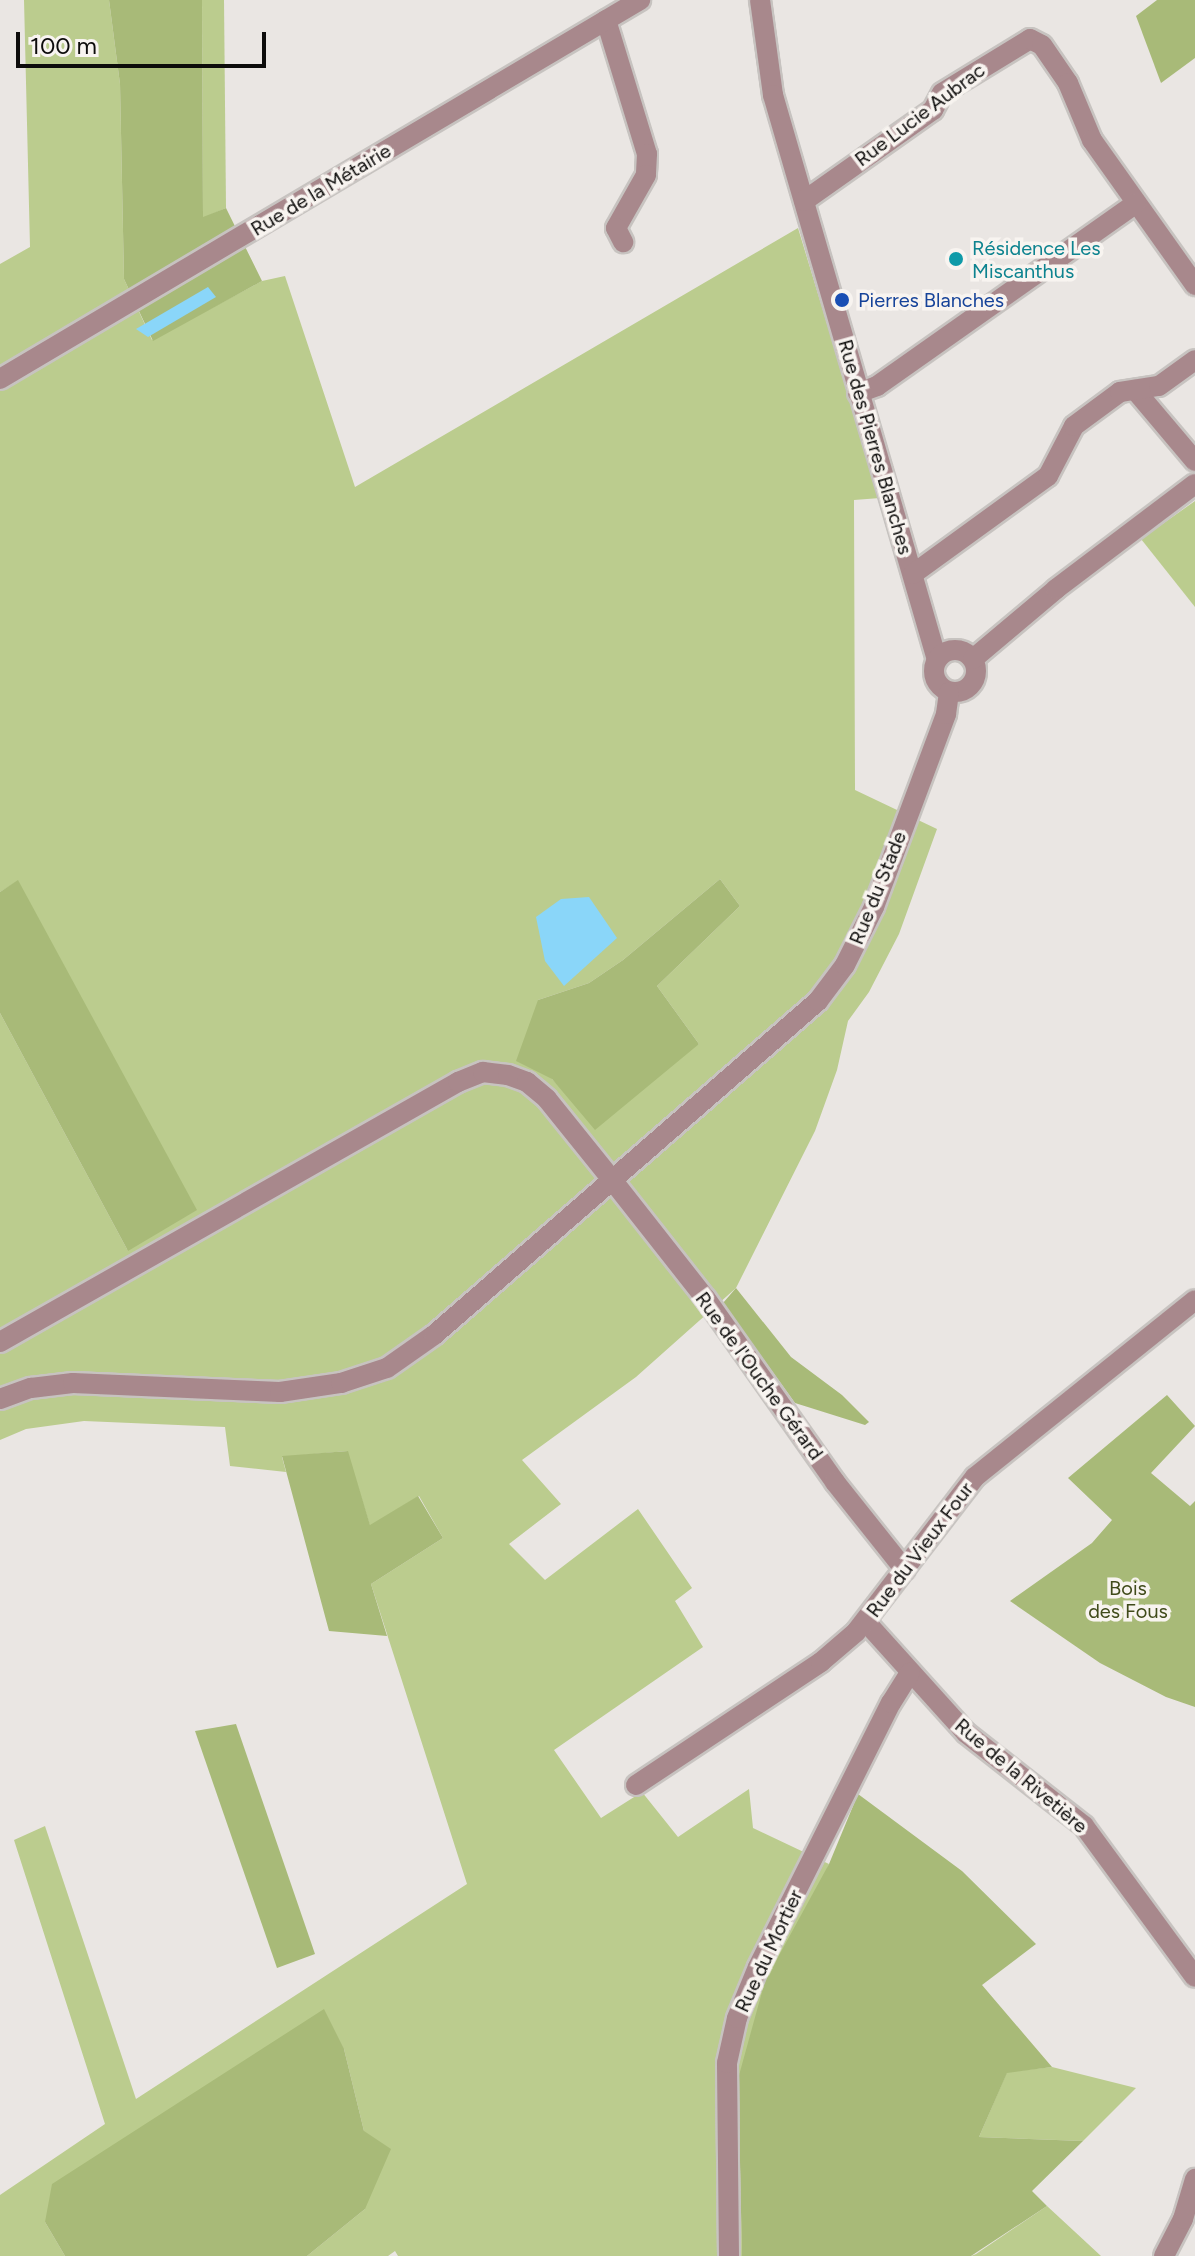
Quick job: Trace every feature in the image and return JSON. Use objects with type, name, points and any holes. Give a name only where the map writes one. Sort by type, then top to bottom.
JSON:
[{"type":"street","name":"Rue de la Métairie","points":[[0,379],[640,0]]},
{"type":"street","name":"Rue des Pierres Blanches","points":[[760,0],[773,95],[937,660]]},
{"type":"street","points":[[606,20],[647,154],[646,175],[616,228],[623,242]]},
{"type":"street","name":"Rue Lucie Aubrac","points":[[804,201],[933,110],[942,93],[1030,39],[1042,45],[1068,83],[1092,140],[1195,285]]},
{"type":"street","points":[[858,393],[877,386],[1136,203]]},
{"type":"street","points":[[913,574],[1048,476],[1074,426],[1120,392],[1159,386],[1195,360]]},
{"type":"street","points":[[1135,390],[1195,461]]},
{"type":"street","points":[[973,659],[1056,589],[1195,484]]},
{"type":"street","points":[[955,650],[973,659],[976,671],[972,684],[962,691],[949,692],[935,679],[937,660],[955,650]]},
{"type":"street","name":"Rue du Stade","points":[[0,1399],[31,1388],[73,1383],[280,1392],[341,1383],[387,1368],[434,1335],[818,1001],[845,965],[874,907],[946,714],[949,692]]},
{"type":"street","name":"Rue de l'Ouche Gérard","points":[[0,1342],[458,1082],[483,1072],[527,1082],[547,1099],[706,1299],[835,1482],[905,1570]]},
{"type":"street","name":"Rue du Vieux Four","points":[[636,1785],[821,1662],[866,1622],[975,1477],[1195,1300]]},
{"type":"street","name":"Rue de la Rivetière","points":[[866,1622],[966,1733],[1084,1826],[1195,1977]]},
{"type":"street","name":"Rue du Mortier","points":[[729,2256],[727,2063],[737,2018],[758,1967],[891,1703],[910,1673]]},
{"type":"street","points":[[1164,2256],[1183,2219],[1195,2179]]},
{"type":"green space","points":[[24,0],[109,0],[120,84],[124,279],[152,340],[262,281],[285,276],[355,487],[798,228],[880,498],[854,500],[855,790],[937,829],[899,934],[869,992],[848,1021],[837,1070],[815,1131],[736,1288],[636,1377],[522,1460],[561,1504],[509,1544],[545,1580],[638,1509],[692,1588],[675,1601],[703,1647],[554,1750],[601,1818],[642,1792],[678,1837],[749,1789],[753,1828],[829,1864],[738,2079],[742,2256],[398,2256],[395,2251],[388,2256],[307,2256],[365,2209],[364,2131],[344,2049],[45,2222],[65,2256],[0,2256],[0,2195],[105,2124],[14,1840],[45,1826],[136,2099],[467,1884],[371,1584],[443,1538],[419,1496],[370,1526],[347,1451],[282,1457],[286,1472],[230,1466],[225,1427],[84,1421],[26,1429],[0,1440],[0,1013],[128,1251],[18,881],[0,892],[0,264],[30,247]],"holes":[[[720,879],[740,906],[657,986],[699,1044],[572,1100],[552,1079],[538,1000],[589,983],[623,960]]]},
{"type":"green space","points":[[109,0],[202,0],[203,217],[226,208],[262,281],[153,341],[124,279],[120,84]]},
{"type":"green space","points":[[202,0],[224,0],[226,208],[203,218]]},
{"type":"green space","points":[[1157,0],[1195,0],[1195,58],[1161,83],[1136,16]]},
{"type":"green space","points":[[1195,501],[1195,607],[1141,539]]},
{"type":"green space","points":[[720,879],[740,906],[657,986],[699,1044],[595,1130],[552,1079],[516,1061],[538,1000],[589,983],[623,960]]},
{"type":"green space","points":[[18,880],[197,1210],[128,1251],[0,1013],[0,892]]},
{"type":"green space","points":[[736,1288],[791,1357],[842,1395],[869,1422],[865,1425],[795,1403],[723,1303]]},
{"type":"green space","name":"Bois des Fous","points":[[1167,1395],[1195,1426],[1151,1473],[1190,1506],[1195,1501],[1195,1707],[1166,1697],[1100,1663],[1010,1601],[1092,1543],[1112,1520],[1068,1478]]},
{"type":"green space","points":[[348,1451],[370,1525],[418,1496],[443,1538],[371,1584],[387,1636],[329,1631],[282,1456]]},
{"type":"green space","points":[[236,1724],[315,1954],[277,1968],[195,1731]]},
{"type":"green space","points":[[858,1794],[962,1871],[1036,1944],[982,1985],[1052,2067],[1007,2073],[979,2137],[1083,2141],[1032,2191],[1047,2206],[971,2256],[742,2256],[738,2079],[765,1981],[829,1864]]},
{"type":"green space","points":[[324,2009],[344,2049],[364,2131],[391,2149],[365,2209],[307,2256],[65,2256],[45,2222],[52,2184]]},
{"type":"green space","points":[[1052,2067],[1136,2088],[1083,2141],[979,2137],[1007,2072]]},
{"type":"green space","points":[[1047,2206],[1101,2256],[971,2256],[976,2254]]},
{"type":"water","points":[[208,287],[216,297],[148,337],[136,329]]},
{"type":"water","points":[[589,897],[617,938],[564,986],[545,961],[536,917],[561,899]]},
{"type":"place","name":"Résidence Les Miscanthus","points":[[956,259]]},
{"type":"place","name":"Pierres Blanches","points":[[842,300]]}]
